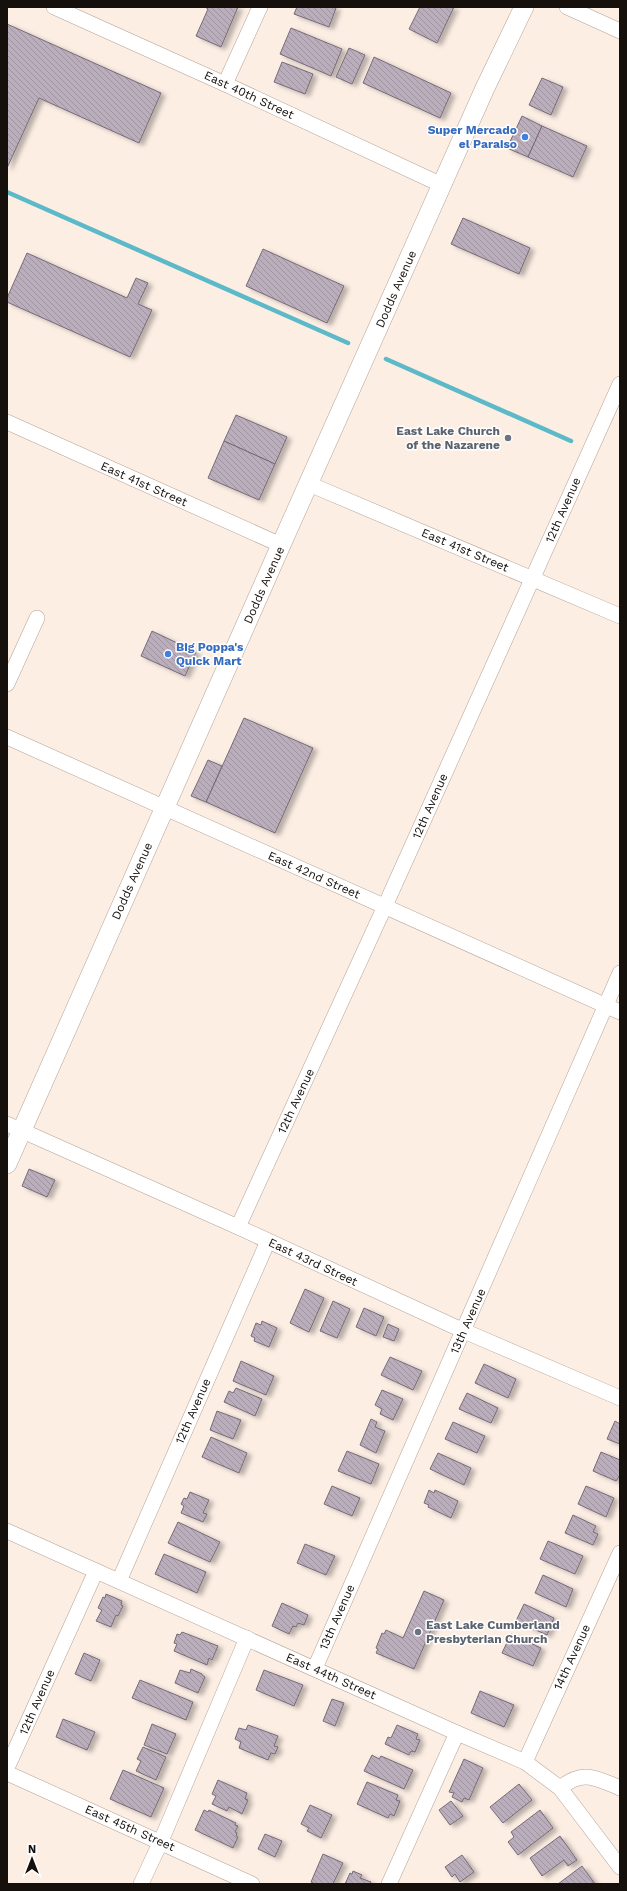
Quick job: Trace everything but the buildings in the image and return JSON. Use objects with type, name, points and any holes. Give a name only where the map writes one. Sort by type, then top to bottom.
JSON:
[{"type":"street","name":"East 40th Street","points":[[54,7],[225,84],[442,185]]},
{"type":"street","points":[[225,84],[260,7]]},
{"type":"street","name":"Dodds Avenue","points":[[7,1164],[14,1127],[164,809],[442,185],[524,7]]},
{"type":"street","points":[[567,7],[620,31]]},
{"type":"street","name":"12th Avenue","points":[[238,1227],[385,906],[620,384]]},
{"type":"street","name":"East 41st Street","points":[[7,422],[281,545]]},
{"type":"street","name":"East 41st Street","points":[[309,484],[620,616]]},
{"type":"street","points":[[7,684],[37,618]]},
{"type":"street","name":"East 42nd Street","points":[[7,737],[164,809],[385,906],[620,1012]]},
{"type":"street","name":"13th Avenue","points":[[315,1668],[620,974]]},
{"type":"street","name":"East 43rd Street","points":[[14,1127],[238,1227],[464,1331],[620,1398]]},
{"type":"street","name":"12th Avenue","points":[[119,1581],[268,1241]]},
{"type":"street","name":"East 44th Street","points":[[7,1531],[457,1733],[525,1762],[560,1788],[620,1867]]},
{"type":"street","name":"14th Avenue","points":[[525,1762],[620,1553]]},
{"type":"street","name":"12th Avenue","points":[[7,1768],[96,1571]]},
{"type":"street","points":[[141,1884],[161,1842],[247,1638]]},
{"type":"street","points":[[390,1884],[457,1733]]},
{"type":"street","name":"East 45th Street","points":[[7,1772],[252,1884]]},
{"type":"street","points":[[560,1788],[571,1779],[583,1777],[596,1778],[620,1788]]},
{"type":"waterway","points":[[7,192],[348,343]]},
{"type":"waterway","points":[[386,359],[571,441]]},
{"type":"place","name":"Super Mercado el Paraiso","points":[[525,137]]},
{"type":"place","name":"East Lake Church of the Nazarene","points":[[508,438]]},
{"type":"place","name":"Big Poppa's Quick Mart","points":[[168,654]]},
{"type":"place","name":"East Lake Cumberland Presbyterian Church","points":[[418,1632]]}]
